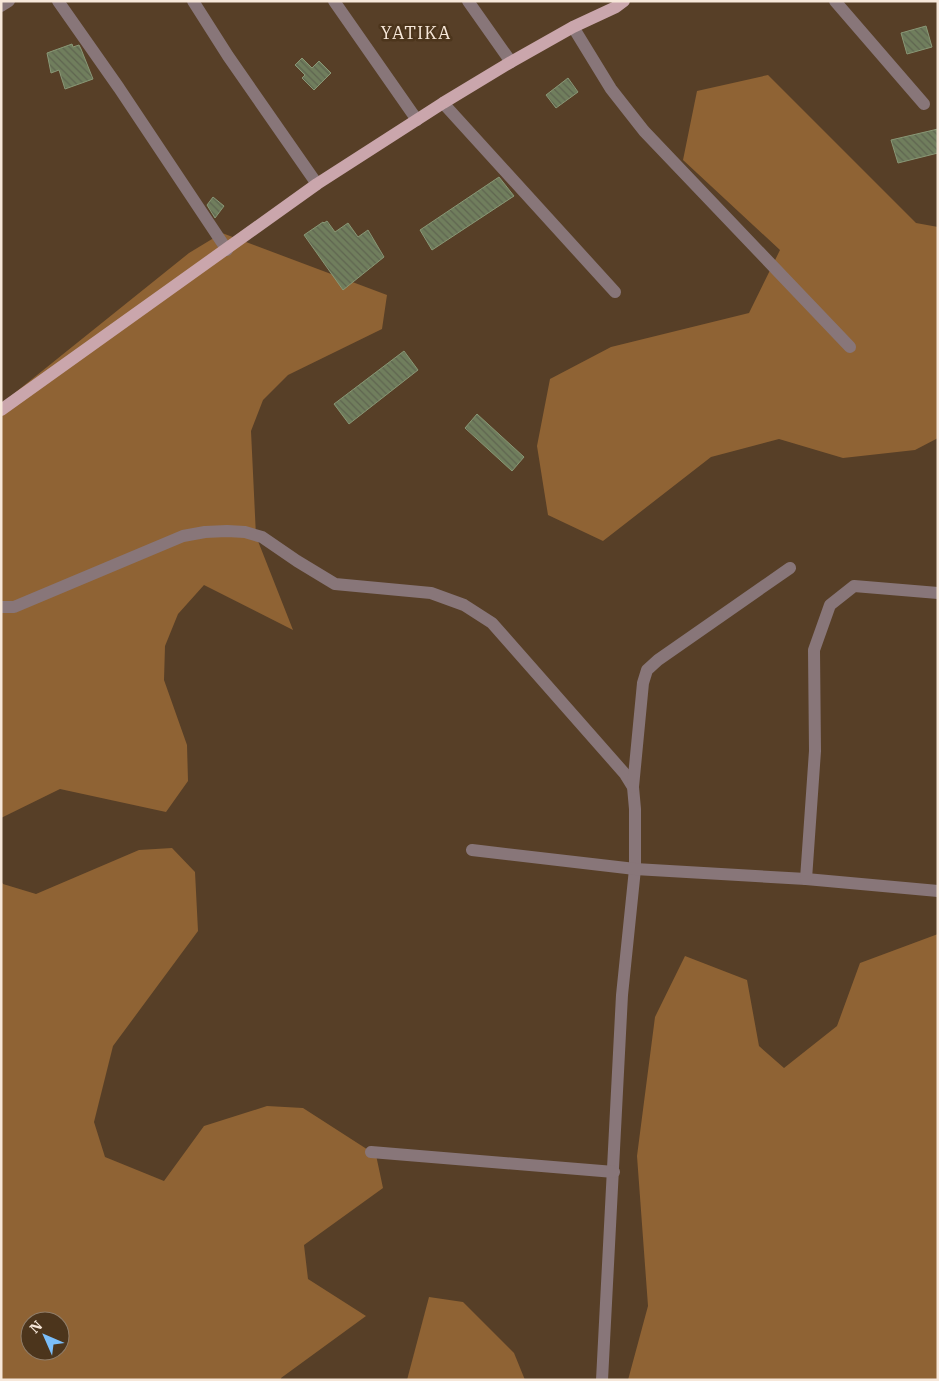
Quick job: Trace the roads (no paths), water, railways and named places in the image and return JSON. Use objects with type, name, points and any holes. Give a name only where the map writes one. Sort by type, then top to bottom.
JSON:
[{"type":"main road","points":[[1,410],[228,250],[317,184],[511,62],[624,1]]},
{"type":"street","points":[[1,6],[9,1]]},
{"type":"street","points":[[58,1],[228,250]]},
{"type":"street","points":[[192,1],[317,184]]},
{"type":"street","points":[[334,1],[417,120]]},
{"type":"street","points":[[468,1],[511,62]]},
{"type":"street","points":[[834,1],[924,104]]},
{"type":"street","points":[[574,27],[611,89],[644,131],[850,347]]},
{"type":"street","points":[[443,103],[615,292]]},
{"type":"street","points":[[1,606],[14,607],[183,536],[227,530],[262,536],[297,561],[335,584],[431,593],[464,605],[492,623],[625,774],[633,788]]},
{"type":"street","points":[[602,1380],[622,995],[635,869],[633,788],[643,683],[647,670],[658,660],[790,568]]},
{"type":"street","points":[[806,879],[815,751],[814,650],[830,604],[854,586],[938,593]]},
{"type":"street","points":[[472,850],[635,869],[806,879],[938,891]]},
{"type":"street","points":[[370,1152],[614,1172]]},
{"type":"district","name":"YATIKA","points":[[416,33]]}]
